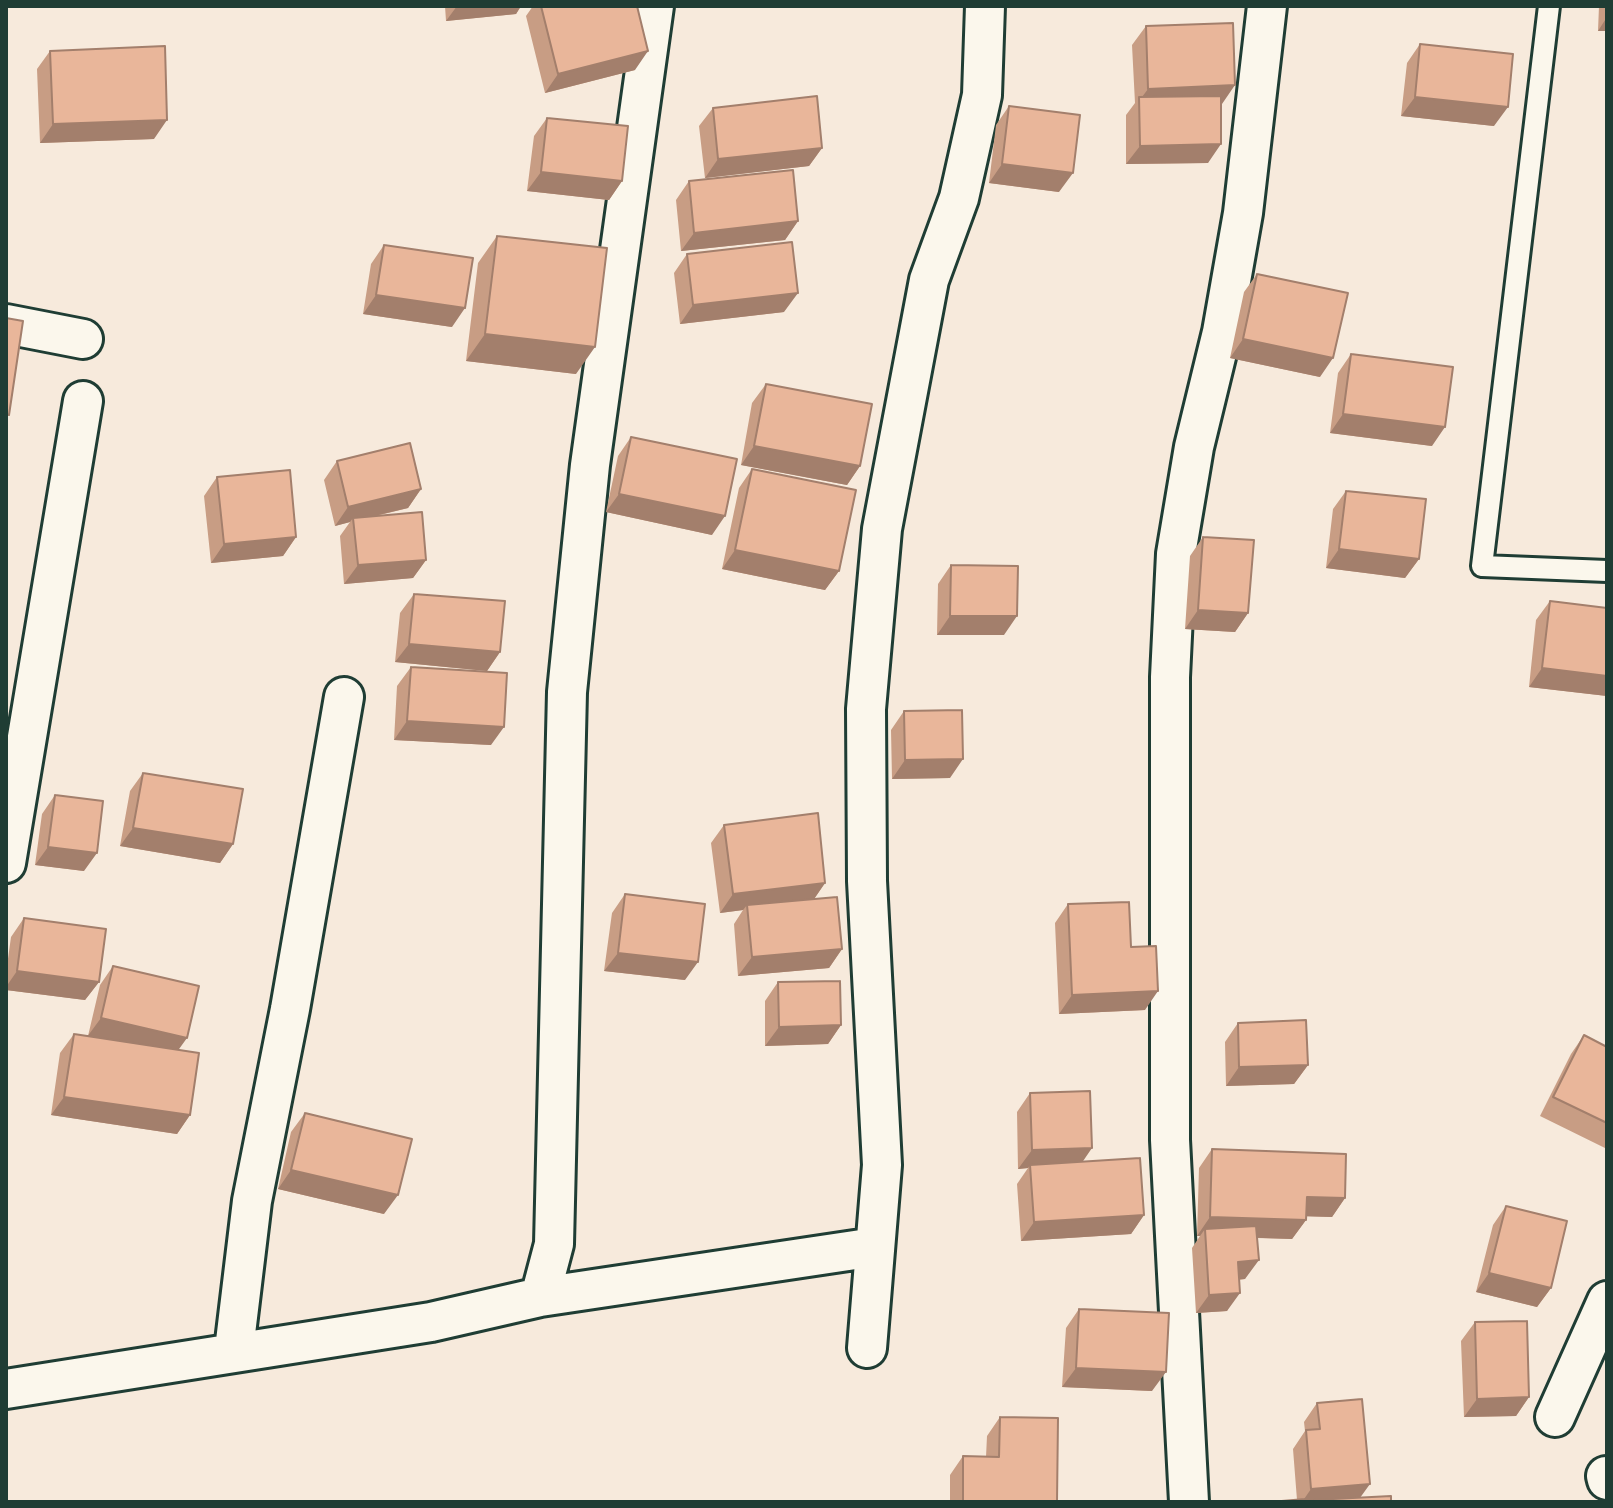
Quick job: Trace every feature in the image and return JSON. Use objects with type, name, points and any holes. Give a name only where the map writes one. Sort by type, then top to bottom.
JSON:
[{"type":"street","points":[[540,1297],[554,1244],[567,692],[590,465],[654,6]]},
{"type":"street","points":[[867,1348],[882,1165],[867,881],[866,709],[882,529],[929,280],[959,198],[982,95],[985,6]]},
{"type":"street","points":[[1189,1502],[1170,1140],[1168,846],[1175,570],[1194,447],[1222,332],[1243,213],[1267,6]]},
{"type":"street","points":[[6,324],[83,339]]},
{"type":"street","points":[[6,863],[83,401]]},
{"type":"street","points":[[234,1350],[252,1201],[293,994],[344,697]]},
{"type":"street","points":[[6,1389],[234,1350],[431,1322],[540,1297],[875,1247]]},
{"type":"street","points":[[1555,1417],[1607,1301]]},
{"type":"lane","points":[[1549,6],[1482,566],[1607,571]]},
{"type":"building","points":[[541,6],[637,6],[648,51],[558,74]]},
{"type":"building","points":[[1233,23],[1235,85],[1148,89],[1146,26]]},
{"type":"building","points":[[1420,44],[1513,54],[1508,107],[1415,97]]},
{"type":"building","points":[[165,46],[167,120],[53,124],[50,51]]},
{"type":"building","points":[[817,96],[822,148],[718,159],[713,108]]},
{"type":"building","points":[[1221,96],[1221,144],[1140,146],[1139,97]]},
{"type":"building","points":[[1009,106],[1080,115],[1073,173],[1002,164]]},
{"type":"building","points":[[547,118],[628,126],[622,181],[541,172]]},
{"type":"building","points":[[793,170],[798,221],[694,233],[689,181]]},
{"type":"building","points":[[497,236],[607,248],[595,347],[485,334]]},
{"type":"building","points":[[792,242],[798,293],[693,305],[687,254]]},
{"type":"building","points":[[384,245],[473,258],[465,308],[376,295]]},
{"type":"building","points":[[1257,274],[1348,293],[1333,358],[1243,339]]},
{"type":"building","points":[[6,318],[23,321],[9,415],[6,414]]},
{"type":"building","points":[[1351,354],[1453,367],[1445,427],[1343,414]]},
{"type":"building","points":[[766,384],[872,404],[860,466],[754,446]]},
{"type":"building","points":[[631,437],[737,459],[725,516],[619,494]]},
{"type":"building","points":[[410,443],[421,489],[348,507],[337,461]]},
{"type":"building","points":[[752,469],[856,490],[839,571],[735,550]]},
{"type":"building","points":[[290,470],[296,537],[224,544],[217,477]]},
{"type":"building","points":[[1346,491],[1426,499],[1419,559],[1339,549]]},
{"type":"building","points":[[422,512],[426,560],[358,565],[353,518]]},
{"type":"building","points":[[1203,537],[1254,540],[1248,613],[1198,610]]},
{"type":"building","points":[[951,565],[1018,566],[1017,616],[950,616]]},
{"type":"building","points":[[414,594],[505,601],[500,652],[409,644]]},
{"type":"building","points":[[1550,601],[1607,608],[1607,676],[1542,668]]},
{"type":"building","points":[[411,667],[507,673],[504,727],[407,721]]},
{"type":"building","points":[[962,710],[963,759],[905,760],[904,711]]},
{"type":"building","points":[[143,773],[243,789],[233,844],[133,828]]},
{"type":"building","points":[[55,795],[103,801],[97,853],[48,847]]},
{"type":"building","points":[[818,813],[825,883],[733,894],[724,825]]},
{"type":"building","points":[[625,894],[705,904],[698,962],[618,953]]},
{"type":"building","points":[[837,897],[842,949],[752,957],[747,905]]},
{"type":"building","points":[[1129,902],[1131,947],[1156,946],[1158,991],[1072,995],[1068,904]]},
{"type":"building","points":[[24,918],[106,929],[99,982],[17,971]]},
{"type":"building","points":[[113,966],[199,986],[187,1038],[101,1018]]},
{"type":"building","points":[[840,981],[841,1025],[779,1027],[778,982]]},
{"type":"building","points":[[1306,1020],[1308,1065],[1239,1067],[1238,1023]]},
{"type":"building","points":[[74,1034],[199,1053],[190,1115],[64,1097]]},
{"type":"building","points":[[1584,1035],[1607,1047],[1607,1123],[1553,1097]]},
{"type":"building","points":[[1090,1091],[1092,1148],[1032,1150],[1030,1093]]},
{"type":"building","points":[[305,1113],[412,1139],[398,1195],[291,1170]]},
{"type":"building","points":[[1212,1149],[1346,1154],[1345,1198],[1307,1197],[1306,1220],[1210,1217]]},
{"type":"building","points":[[1140,1158],[1144,1215],[1034,1222],[1030,1165]]},
{"type":"building","points":[[1506,1206],[1567,1221],[1551,1288],[1489,1273]]},
{"type":"building","points":[[1256,1226],[1259,1260],[1238,1262],[1240,1293],[1209,1295],[1205,1229]]},
{"type":"building","points":[[1079,1309],[1169,1313],[1166,1372],[1076,1368]]},
{"type":"building","points":[[1527,1321],[1529,1397],[1477,1399],[1475,1322]]},
{"type":"building","points":[[1362,1399],[1370,1484],[1311,1489],[1306,1430],[1320,1429],[1317,1403]]},
{"type":"building","points":[[1000,1417],[1058,1418],[1057,1502],[963,1502],[963,1456],[999,1457]]},
{"type":"building","points":[[1391,1496],[1391,1502],[1314,1502],[1314,1500]]},
{"type":"building","points":[[1305,1499],[1306,1502],[1270,1502]]}]
